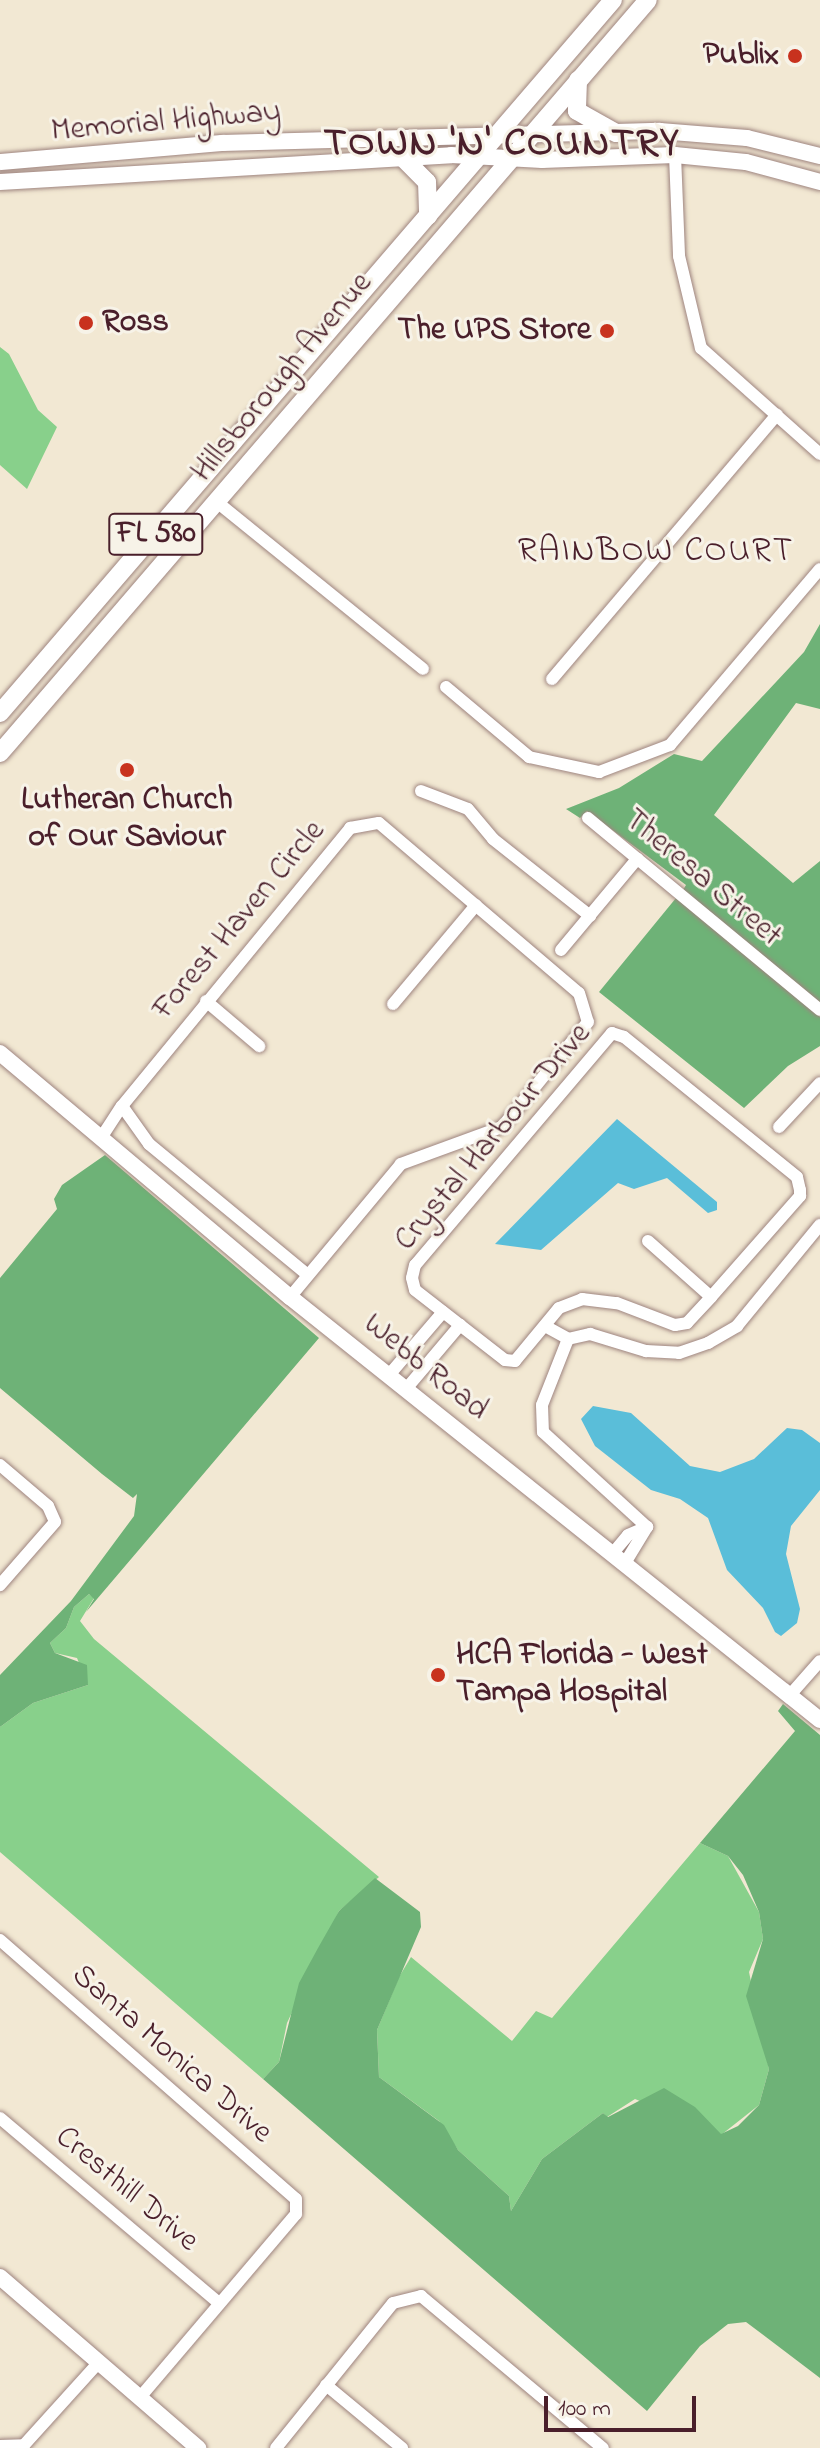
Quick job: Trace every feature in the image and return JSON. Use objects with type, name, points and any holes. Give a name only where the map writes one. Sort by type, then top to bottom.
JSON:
[{"type":"main road","name":"FL 580","points":[[493,137],[613,0]]},
{"type":"main road","name":"FL 580","points":[[579,78],[648,0]]},
{"type":"main road","name":"Hillsborough Avenue","points":[[4,722],[78,663],[579,78]]},
{"type":"main road","points":[[579,78],[577,111],[616,133]]},
{"type":"main road","name":"Memorial Highway","points":[[0,162],[251,142],[528,138],[616,133],[708,134],[820,156]]},
{"type":"main road","name":"Hillsborough Avenue","points":[[0,753],[4,722],[59,646],[493,137]]},
{"type":"main road","points":[[137,175],[140,151]]},
{"type":"main road","name":"Memorial Highway","points":[[0,182],[403,158],[675,155],[746,162],[820,182]]},
{"type":"main road","points":[[403,158],[427,182],[428,216]]},
{"type":"main road","points":[[292,376],[311,392]]},
{"type":"main road","points":[[178,547],[182,528],[227,474],[229,450]]},
{"type":"main road","points":[[78,663],[76,645],[152,556],[150,541]]},
{"type":"main road","points":[[4,722],[24,711],[61,664],[59,646]]},
{"type":"main road","name":"Webb Road","points":[[0,1053],[290,1297],[820,1720]]},
{"type":"main road","points":[[0,2277],[193,2446]]},
{"type":"street","points":[[675,155],[679,256],[701,348],[820,454]]},
{"type":"street","points":[[552,679],[777,415]]},
{"type":"street","points":[[217,502],[423,669]]},
{"type":"street","points":[[446,687],[529,757],[599,772],[670,745],[820,569]]},
{"type":"street","points":[[421,791],[468,809],[493,839],[590,916]]},
{"type":"street","name":"Theresa Street","points":[[588,818],[820,1010]]},
{"type":"street","name":"Forest Haven Circle","points":[[101,1138],[122,1106],[206,1001],[350,828],[379,823],[579,993],[588,1022],[502,1127],[401,1164],[290,1297]]},
{"type":"street","points":[[561,950],[637,859]]},
{"type":"street","points":[[393,1004],[476,905]]},
{"type":"street","points":[[206,1001],[259,1046]]},
{"type":"street","name":"Crystal Harbour Drive","points":[[612,1033],[624,1037],[797,1177],[800,1196],[687,1323],[675,1325],[597,1298],[559,1308],[515,1361],[505,1360],[443,1312],[415,1290],[415,1265],[612,1033]]},
{"type":"street","points":[[779,1127],[820,1083]]},
{"type":"street","points":[[122,1106],[149,1144],[308,1275]]},
{"type":"street","points":[[545,1326],[568,1339],[590,1334],[646,1351],[679,1353],[708,1343],[737,1326],[820,1225]]},
{"type":"street","points":[[648,1241],[711,1297]]},
{"type":"street","points":[[389,1375],[443,1312]]},
{"type":"street","points":[[406,1389],[460,1325]]},
{"type":"street","points":[[568,1339],[542,1405],[543,1432],[647,1527],[619,1558]]},
{"type":"street","points":[[0,1465],[48,1506],[55,1522],[0,1585]]},
{"type":"street","points":[[790,1695],[820,1661]]},
{"type":"street","name":"Santa Monica Drive","points":[[0,1940],[296,2199],[296,2214],[219,2303]]},
{"type":"street","name":"Cresthill Drive","points":[[0,2118],[219,2303]]},
{"type":"street","points":[[276,2448],[393,2303],[421,2296],[603,2448]]},
{"type":"street","points":[[140,2397],[219,2303]]},
{"type":"street","points":[[0,2446],[24,2445],[99,2362]]},
{"type":"street","points":[[326,2385],[402,2448]]},
{"type":"green space","points":[[0,347],[9,354],[38,410],[57,427],[27,489],[0,465]]},
{"type":"green space","points":[[820,624],[820,709],[796,703],[714,815],[793,883],[820,861],[820,1003],[683,890],[686,885],[587,811],[580,818],[566,809],[619,788],[674,754],[702,761],[804,652]]},
{"type":"green space","points":[[676,898],[820,1017],[820,1046],[788,1066],[744,1108],[599,992]]},
{"type":"green space","points":[[105,1155],[319,1338],[86,1612],[94,1599],[89,1594],[74,1607],[66,1628],[50,1643],[55,1653],[87,1665],[88,1685],[33,1703],[0,1727],[0,1675],[71,1601],[134,1516],[137,1494],[133,1498],[0,1388],[0,1278],[57,1209],[54,1199],[62,1185]]},
{"type":"green space","points":[[89,1594],[94,1598],[80,1621],[94,1639],[379,1877],[339,1911],[287,2023],[279,2062],[263,2079],[0,1852],[0,1727],[33,1703],[88,1685],[77,1658],[55,1653],[50,1643],[66,1628],[74,1607]]},
{"type":"green space","points":[[783,1704],[820,1735],[820,2378],[746,2322],[728,2324],[700,2346],[647,2411],[263,2079],[279,2062],[299,1983],[318,1948],[339,1911],[375,1878],[420,1912],[421,1927],[377,2030],[379,2077],[444,2125],[458,2150],[509,2196],[511,2211],[542,2159],[603,2113],[608,2117],[664,2088],[695,2107],[721,2134],[738,2126],[759,2105],[769,2069],[746,1996],[763,1939],[759,1912],[743,1875],[728,1856],[700,1843],[795,1731],[778,1711]]},
{"type":"green space","points":[[700,1843],[728,1856],[759,1912],[763,1939],[749,1972],[769,2069],[759,2105],[721,2135],[635,2099],[607,2117],[603,2113],[542,2159],[511,2211],[509,2196],[458,2150],[439,2121],[379,2077],[377,2030],[399,1977],[411,1957],[512,2041],[536,2011],[552,2018]]},
{"type":"water","points":[[617,1119],[717,1202],[717,1210],[708,1213],[667,1178],[634,1189],[618,1183],[541,1250],[495,1244]]},
{"type":"water","points":[[593,1406],[631,1413],[690,1466],[720,1472],[754,1459],[787,1428],[802,1430],[820,1443],[820,1490],[791,1526],[786,1554],[800,1609],[797,1623],[781,1636],[775,1632],[763,1608],[727,1570],[708,1518],[680,1499],[651,1490],[595,1446],[581,1419]]},
{"type":"place","name":"Publix","points":[[795,56]]},
{"type":"place","name":"Ross","points":[[86,323]]},
{"type":"place","name":"The UPS Store","points":[[607,331]]},
{"type":"place","name":"Lutheran Church of Our Saviour","points":[[127,770]]},
{"type":"place","name":"HCA Florida - West Tampa Hospital","points":[[438,1675]]},
{"type":"district","name":"TOWN 'N' COUNTRY","points":[[502,145]]},
{"type":"district","name":"RAINBOW COURT","points":[[656,553]]}]
